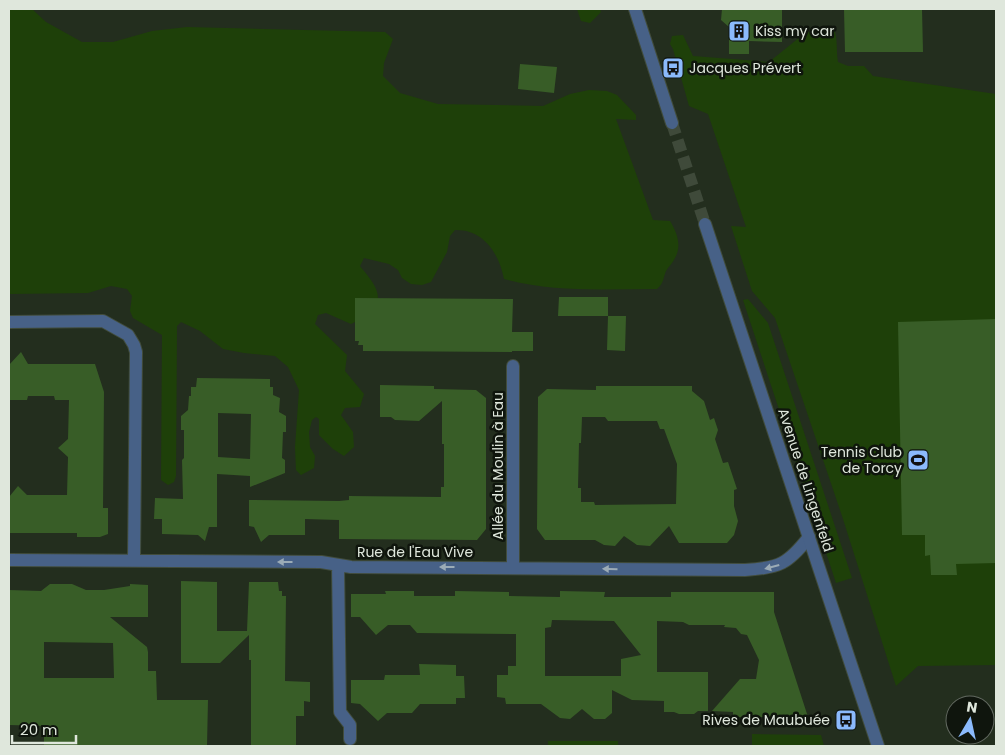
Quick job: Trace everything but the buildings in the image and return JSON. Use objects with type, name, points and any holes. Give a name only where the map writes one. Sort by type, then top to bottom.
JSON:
[{"type":"street","points":[[635,9],[672,123]]},
{"type":"street","name":"Avenue de Lingenfeld","points":[[704,224],[878,746]]},
{"type":"street","points":[[9,322],[102,321],[128,336],[134,345],[136,352],[134,561]]},
{"type":"street","name":"Allée du Moulin à Eau","points":[[513,366],[513,568]]},
{"type":"street","name":"Rue de l'Eau Vive","points":[[9,560],[321,562],[351,567],[760,569],[783,563],[793,556],[809,537]]},
{"type":"street","points":[[338,565],[340,712],[350,725],[350,739]]},
{"type":"green space","points":[[9,9],[32,9],[46,22],[82,42],[113,42],[152,31],[187,27],[385,32],[393,39],[384,63],[383,76],[400,93],[438,104],[543,106],[570,94],[589,90],[607,91],[617,95],[636,115],[636,120],[616,119],[653,220],[670,221],[678,239],[677,253],[666,271],[661,285],[657,289],[599,290],[542,286],[504,279],[498,260],[488,244],[474,234],[465,231],[455,230],[450,236],[447,252],[431,282],[422,285],[411,284],[402,278],[398,270],[389,264],[364,258],[360,266],[374,285],[378,298],[355,298],[355,322],[351,324],[326,313],[318,315],[315,324],[347,355],[345,371],[364,394],[360,407],[345,408],[341,415],[353,432],[354,447],[344,456],[333,449],[319,435],[319,419],[316,417],[312,420],[309,432],[310,447],[315,456],[314,468],[301,475],[296,470],[295,447],[299,390],[288,367],[275,356],[223,349],[200,331],[181,322],[177,326],[176,476],[174,482],[168,485],[161,480],[162,335],[133,318],[130,311],[132,296],[127,289],[111,286],[88,293],[9,294]]},
{"type":"green space","points":[[577,9],[600,9],[601,12],[590,23],[581,21]]},
{"type":"green space","points":[[824,27],[834,29],[838,62],[848,66],[864,66],[873,76],[996,94],[996,665],[918,666],[896,686],[842,516],[775,318],[752,291],[731,226],[746,227],[708,114],[689,106],[670,44],[672,36],[683,35],[693,56],[769,62],[805,33]]},
{"type":"green space","points":[[748,299],[768,323],[852,578],[836,583],[743,300]]},
{"type":"green space","points":[[752,734],[821,735],[824,746],[752,746]]},
{"type":"green space","points":[[548,741],[618,741],[618,746],[548,746]]},
{"type":"tunnel","points":[[672,123],[705,224]]},
{"type":"place","name":"Kiss my car","points":[[739,31]]},
{"type":"place","name":"Jacques Prévert","points":[[673,68]]},
{"type":"place","name":"Tennis Club de Torcy","points":[[918,460]]},
{"type":"place","name":"Rives de Maubuée","points":[[846,720]]}]
